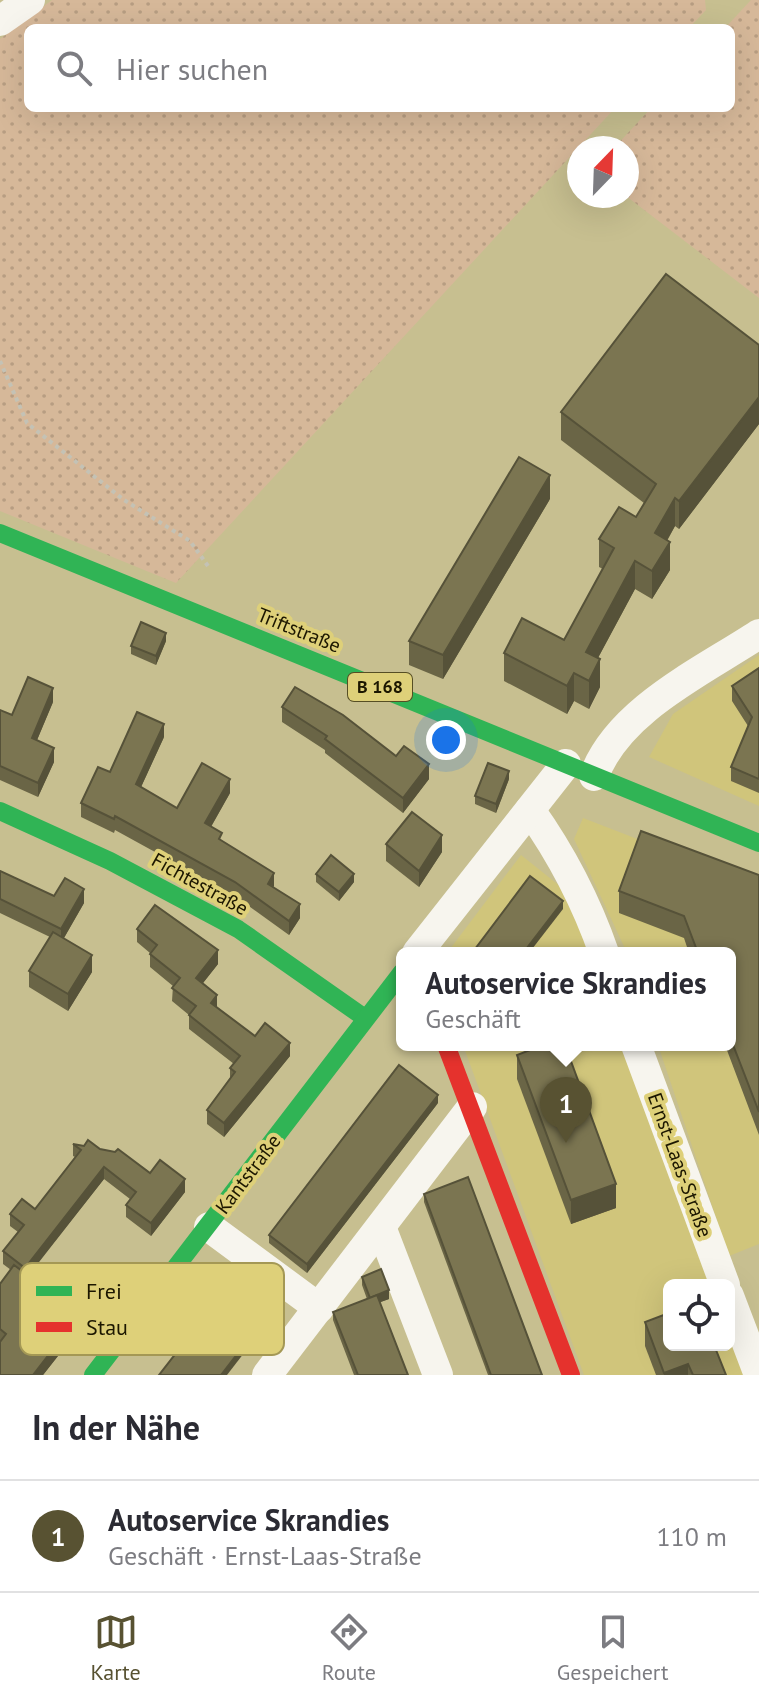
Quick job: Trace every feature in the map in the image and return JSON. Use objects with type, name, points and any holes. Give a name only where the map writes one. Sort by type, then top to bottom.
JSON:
[{"type":"street","points":[[0,21],[30,0]]},
{"type":"street","name":"Triftstraße","points":[[0,533],[759,843]]},
{"type":"street","points":[[594,776],[612,739],[634,717],[759,634]]},
{"type":"street","points":[[422,947],[566,764]]},
{"type":"street","points":[[530,810],[558,849],[589,911],[602,947]]},
{"type":"street","name":"Fichtestraße","points":[[0,811],[110,861],[238,929],[365,1018]]},
{"type":"street","name":"Kantstraße","points":[[181,1263],[365,1018],[396,983]]},
{"type":"street","points":[[449,1051],[571,1375]]},
{"type":"street","name":"Ernst-Laas-Straße","points":[[638,1051],[723,1279]]},
{"type":"street","points":[[284,1353],[472,1107]]},
{"type":"street","points":[[209,1227],[258,1263]]},
{"type":"street","points":[[381,1227],[438,1375]]},
{"type":"street","points":[[284,1282],[319,1308]]},
{"type":"street","points":[[735,1312],[759,1375]]},
{"type":"street","name":"Kantstraße","points":[[93,1375],[109,1355]]},
{"type":"street","points":[[267,1375],[283,1355]]},
{"type":"path","points":[[0,361],[27,423],[124,500],[190,541],[208,566]]},
{"type":"shaded area","points":[[52,0],[705,0],[706,10],[693,24],[24,24],[24,112],[611,112],[589,136],[567,136],[567,160],[176,583],[0,511],[0,39]]},
{"type":"shaded area","points":[[751,0],[759,0],[759,298],[639,206],[639,136],[625,136],[647,112],[735,112],[735,24],[729,24]]},
{"type":"shaded area","points":[[759,655],[759,806],[649,757],[673,714]]},
{"type":"shaded area","points":[[583,818],[759,886],[759,1244],[729,1256],[660,1051],[736,1051],[736,947],[624,947],[574,839]]},
{"type":"shaded area","points":[[521,855],[561,887],[587,947],[452,947]]},
{"type":"shaded area","points":[[465,1051],[626,1051],[710,1279],[663,1279],[663,1351],[735,1351],[735,1348],[745,1375],[584,1375]]},
{"type":"building","points":[[666,274],[759,345],[759,397],[679,501],[675,498],[655,533],[670,542],[652,571],[635,561],[586,652],[600,659],[589,681],[574,673],[567,686],[504,653],[522,618],[564,640],[614,548],[599,539],[619,507],[636,517],[656,484],[561,412]]},
{"type":"building","points":[[519,457],[550,475],[443,655],[409,641]]},
{"type":"building","points":[[141,622],[166,633],[156,656],[131,646]]},
{"type":"building","points":[[759,668],[759,779],[731,767],[752,717],[732,686]]},
{"type":"building","points":[[28,677],[53,688],[32,738],[54,748],[38,783],[0,766],[0,710],[12,715]]},
{"type":"building","points":[[295,687],[343,715],[396,756],[404,746],[429,764],[403,798],[325,739],[327,736],[282,707]]},
{"type":"building","points":[[137,712],[164,724],[136,784],[177,808],[202,763],[230,779],[205,823],[222,833],[219,839],[274,873],[268,884],[300,904],[289,921],[235,882],[115,816],[114,819],[81,803],[98,767],[110,772]]},
{"type":"building","points":[[488,763],[509,771],[496,804],[475,796]]},
{"type":"building","points":[[412,812],[442,835],[419,871],[386,844]]},
{"type":"building","points":[[641,831],[759,875],[759,1112],[735,1051],[736,947],[696,947],[684,916],[619,891]]},
{"type":"building","points":[[331,855],[354,874],[339,892],[316,874]]},
{"type":"building","points":[[0,871],[54,896],[65,878],[84,889],[61,929],[0,899]]},
{"type":"building","points":[[530,876],[563,901],[528,947],[477,947]]},
{"type":"building","points":[[155,905],[218,950],[196,978],[217,995],[211,1003],[255,1036],[265,1023],[290,1043],[224,1123],[207,1110],[235,1072],[230,1068],[240,1056],[189,1015],[196,1006],[172,988],[180,978],[150,954],[157,945],[137,929]]},
{"type":"building","points":[[53,932],[92,955],[68,994],[29,971]]},
{"type":"building","points":[[527,1051],[567,1051],[616,1184],[571,1200],[517,1055]]},
{"type":"building","points":[[399,1065],[438,1095],[307,1264],[269,1235]]},
{"type":"building","points":[[88,1140],[100,1149],[115,1152],[118,1149],[150,1173],[160,1160],[185,1179],[151,1223],[126,1205],[136,1192],[104,1167],[29,1263],[20,1264],[3,1251],[24,1225],[10,1214],[22,1199],[35,1209],[81,1150],[73,1144],[84,1146]]},
{"type":"building","points":[[468,1177],[542,1375],[491,1375],[424,1194]]},
{"type":"building","points":[[14,1265],[20,1269],[20,1355],[48,1355],[33,1375],[0,1375],[0,1342],[6,1334],[0,1329],[0,1284]]},
{"type":"building","points":[[381,1269],[389,1290],[370,1298],[362,1277]]},
{"type":"building","points":[[377,1295],[408,1375],[358,1375],[333,1312]]},
{"type":"building","points":[[663,1315],[663,1351],[716,1351],[726,1375],[693,1375],[688,1364],[664,1373],[645,1322]]},
{"type":"building","points":[[175,1355],[236,1355],[221,1375],[159,1375]]},
{"type":"traffic: fast","points":[[0,533],[759,843]]},
{"type":"traffic: fast","points":[[0,811],[110,861],[238,929],[365,1018]]},
{"type":"traffic: fast","points":[[179,1263],[396,980]]},
{"type":"traffic: fast","points":[[93,1375],[108,1355]]},
{"type":"traffic: jam","points":[[448,1051],[571,1375]]},
{"type":"place","name":"Autoservice Skrandies","points":[[566,1143]]}]
